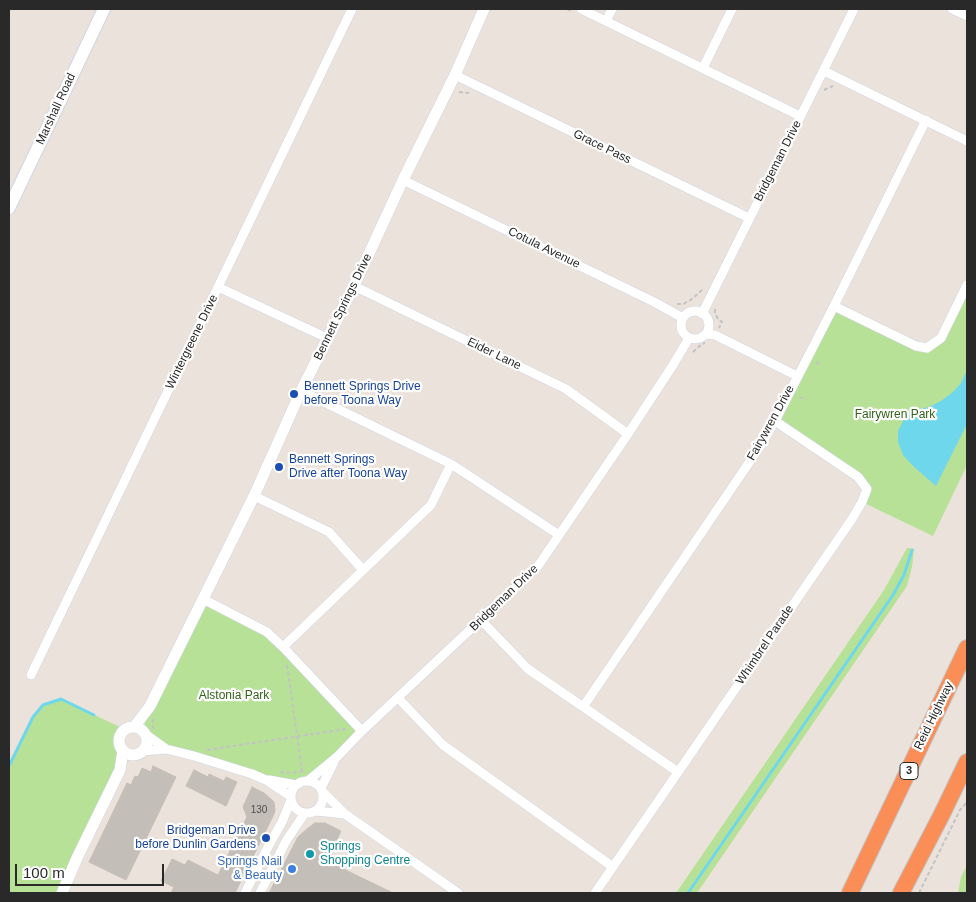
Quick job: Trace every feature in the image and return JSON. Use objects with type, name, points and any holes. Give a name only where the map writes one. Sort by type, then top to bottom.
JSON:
[{"type":"highway","name":"Reid Highway","points":[[850,893],[967,648]]},
{"type":"highway","points":[[901,893],[967,762]]},
{"type":"main road","name":"Marshall Road","points":[[9,208],[104,9]]},
{"type":"street","name":"Wintergreene Drive","points":[[31,675],[352,9]]},
{"type":"street","points":[[606,21],[612,9]]},
{"type":"street","points":[[703,68],[732,9]]},
{"type":"street","name":"Bridgeman Drive","points":[[702,314],[854,9]]},
{"type":"street","points":[[952,9],[967,16]]},
{"type":"street","name":"Bennett Springs Drive","points":[[144,731],[301,391],[354,286],[485,11]]},
{"type":"street","points":[[578,11],[606,21],[800,116]]},
{"type":"street","points":[[824,70],[967,141]]},
{"type":"street","name":"Grace Pass","points":[[454,75],[749,218]]},
{"type":"street","name":"Fairywren Drive","points":[[583,707],[762,445],[834,306],[926,120]]},
{"type":"street","name":"Cotula Avenue","points":[[403,180],[654,302],[683,318]]},
{"type":"street","points":[[834,306],[916,346],[927,348],[941,338],[967,285]]},
{"type":"street","name":"Eider Lane","points":[[354,286],[566,389],[628,434]]},
{"type":"street","points":[[218,287],[327,338]]},
{"type":"street","points":[[709,338],[709,323],[702,314],[698,312],[690,313],[683,318],[681,327],[689,338],[709,338],[715,335],[798,376]]},
{"type":"street","name":"Bridgeman Drive","points":[[309,780],[337,757],[538,566],[628,434],[689,338]]},
{"type":"street","points":[[301,391],[451,464],[559,535]]},
{"type":"street","name":"Whimbrel Parade","points":[[595,893],[852,520],[867,489],[858,477],[775,421]]},
{"type":"street","points":[[284,648],[431,505],[451,464]]},
{"type":"street","points":[[254,496],[329,532],[363,570]]},
{"type":"street","points":[[204,599],[268,632],[362,732]]},
{"type":"street","points":[[481,620],[528,669],[678,772]]},
{"type":"street","points":[[398,698],[443,745],[613,867]]},
{"type":"street","points":[[62,893],[120,770],[123,750],[120,737],[126,730],[144,731],[166,749]]},
{"type":"street","points":[[120,770],[147,743],[144,731]]},
{"type":"street","points":[[123,750],[130,754],[166,749],[194,756],[266,780],[291,798],[296,809],[306,813],[316,811],[345,814]]},
{"type":"street","name":"Bridgeman Drive","points":[[322,790],[337,757]]},
{"type":"street","points":[[266,780],[296,785]]},
{"type":"street","points":[[245,893],[282,822],[291,798],[291,792],[296,785],[309,780],[314,782],[345,814],[458,893]]},
{"type":"street","points":[[316,811],[323,802],[322,790]]},
{"type":"street","points":[[260,893],[286,841],[306,813]]},
{"type":"path","points":[[567,9],[578,11]]},
{"type":"path","points":[[453,96],[459,92],[470,93],[474,85]]},
{"type":"path","points":[[671,302],[683,304],[692,299],[706,284]]},
{"type":"path","points":[[688,356],[709,338]]},
{"type":"path","points":[[279,772],[292,773],[303,771],[284,648]]},
{"type":"path","points":[[144,731],[153,726],[152,711]]},
{"type":"path","points":[[345,734],[345,722],[342,719],[346,715]]},
{"type":"path","points":[[210,754],[202,751],[346,729]]},
{"type":"path","points":[[919,893],[960,810],[967,802]]},
{"type":"green space","name":"Fairywren Park","points":[[967,285],[967,465],[933,536],[862,502],[867,489],[858,477],[775,421],[834,306],[927,348],[941,338]]},
{"type":"green space","points":[[907,548],[914,549],[907,586],[697,893],[676,893],[884,590]]},
{"type":"green space","name":"Alstonia Park","points":[[203,599],[267,632],[362,731],[309,780],[296,785],[166,749],[143,731],[150,706]]},
{"type":"green space","points":[[61,699],[126,730],[120,737],[123,750],[62,893],[9,893],[9,766],[33,717],[43,705]]},
{"type":"green space","points":[[967,865],[967,893],[958,893],[961,877]]},
{"type":"water","points":[[967,370],[967,424],[936,486],[903,455],[898,442],[898,431],[904,419],[912,411],[929,407],[953,392],[961,383]]},
{"type":"building","points":[[153,766],[176,777],[126,880],[89,862],[127,783],[131,785],[135,776],[138,777],[142,768],[151,772]]},
{"type":"building","points":[[194,770],[208,777],[209,774],[224,781],[226,777],[237,782],[226,806],[186,786]]},
{"type":"building","points":[[252,787],[264,793],[274,802],[275,810],[235,893],[171,893],[174,887],[161,881],[172,859],[185,865],[188,860],[218,875],[247,817],[243,807]]},
{"type":"building","name":"Springs Shopping Centre","points":[[315,823],[325,823],[341,831],[327,861],[393,893],[269,893],[298,837]]},
{"type":"waterway","points":[[688,893],[893,595],[904,575],[912,550]]},
{"type":"waterway","points":[[9,766],[33,717],[43,705],[61,699],[94,715]]},
{"type":"place","name":"Bennett Springs Drive before Toona Way","points":[[294,394]]},
{"type":"place","name":"Bennett Springs Drive after Toona Way","points":[[279,467]]},
{"type":"place","name":"Bridgeman Drive before Dunlin Gardens","points":[[266,838]]},
{"type":"place","name":"Springs Shopping Centre","points":[[310,854]]},
{"type":"place","name":"Springs Nail & Beauty","points":[[292,869]]}]
